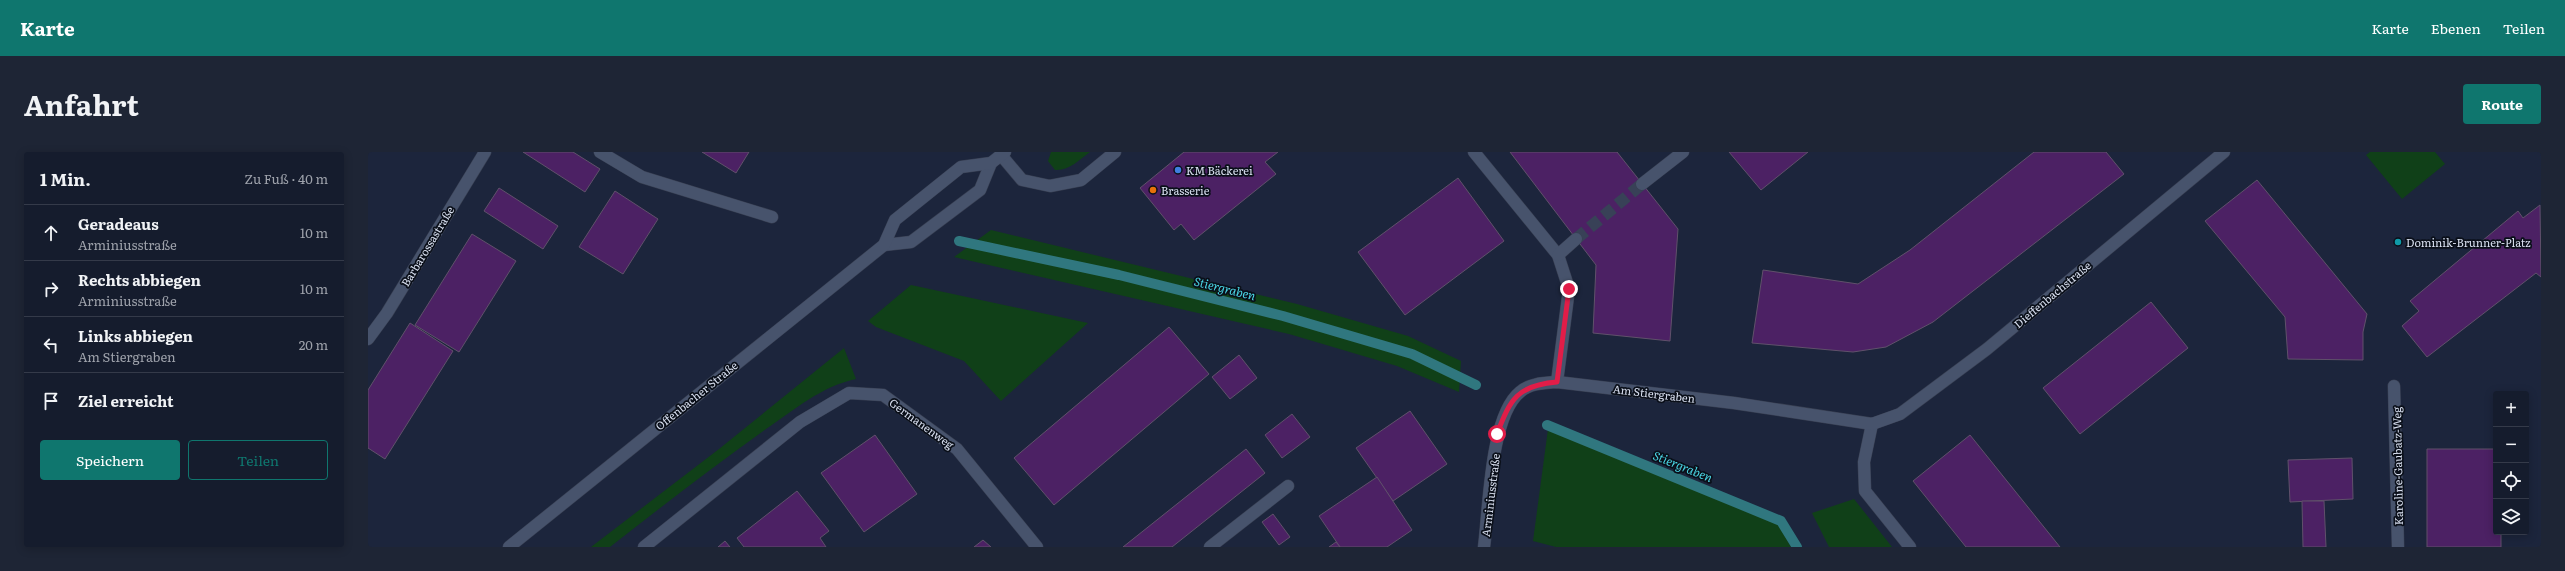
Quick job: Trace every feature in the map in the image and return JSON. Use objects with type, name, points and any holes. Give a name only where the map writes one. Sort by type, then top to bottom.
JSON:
[{"type":"street","name":"Barbarossastraße","points":[[368,339],[387,313],[484,152]]},
{"type":"street","points":[[600,152],[642,177],[772,216]]},
{"type":"street","points":[[884,245],[911,242],[980,190],[991,163],[1003,154],[1022,180],[1050,186],[1081,180],[1116,152]]},
{"type":"street","points":[[1474,152],[1558,255],[1569,289],[1557,382]]},
{"type":"street","points":[[1642,184],[1683,152]]},
{"type":"street","name":"Dieffenbachstraße","points":[[1872,424],[1900,414],[1987,349],[2224,152]]},
{"type":"street","name":"Offenbacher Straße","points":[[509,547],[884,245],[895,220],[961,167],[991,163]]},
{"type":"street","points":[[1558,255],[1576,239]]},
{"type":"street","name":"Am Stiergraben","points":[[1557,382],[1734,403],[1872,424]]},
{"type":"street","name":"Arminiusstraße","points":[[1484,547],[1497,434],[1506,409],[1520,392],[1538,384],[1557,382]]},
{"type":"street","name":"Karoline-Gaubatz-Weg","points":[[2394,386],[2398,547]]},
{"type":"street","name":"Germanenweg","points":[[644,547],[800,422],[849,393],[883,394],[957,449],[1037,547]]},
{"type":"street","points":[[1872,424],[1864,462],[1865,491],[1910,547]]},
{"type":"street","points":[[1210,547],[1288,486]]},
{"type":"green space","points":[[1051,152],[1090,152],[1069,167],[1055,170],[1048,161]]},
{"type":"green space","points":[[2370,152],[2435,152],[2445,164],[2402,199],[2366,155]]},
{"type":"green space","points":[[991,230],[1297,304],[1408,336],[1461,361],[1459,392],[1397,366],[1289,334],[954,257]]},
{"type":"green space","points":[[911,285],[1088,323],[1001,401],[964,361],[876,327],[868,321]]},
{"type":"green space","points":[[844,348],[856,379],[832,387],[798,407],[707,472],[610,547],[591,547],[719,449]]},
{"type":"green space","points":[[1548,429],[1778,524],[1791,547],[1556,547],[1533,541]]},
{"type":"green space","points":[[1854,499],[1892,547],[1829,547],[1812,513]]},
{"type":"building","points":[[523,152],[573,152],[600,169],[585,192]]},
{"type":"building","points":[[702,152],[749,152],[736,173]]},
{"type":"building","points":[[1184,152],[1278,152],[1265,162],[1276,174],[1194,240],[1181,224],[1174,230],[1140,188]]},
{"type":"building","points":[[1510,152],[1617,152],[1678,229],[1670,341],[1593,333],[1596,265]]},
{"type":"building","points":[[1729,152],[1808,152],[1761,190]]},
{"type":"building","points":[[2034,152],[2106,152],[2124,174],[1933,322],[1886,347],[1853,352],[1752,343],[1763,270],[1858,284],[1910,250]]},
{"type":"building","points":[[1458,178],[1504,241],[1405,315],[1358,252]]},
{"type":"building","points":[[2257,180],[2367,314],[2363,332],[2363,360],[2288,359],[2285,317],[2205,221]]},
{"type":"building","points":[[499,188],[558,226],[543,249],[484,211]]},
{"type":"building","points":[[615,191],[658,219],[623,274],[579,247]]},
{"type":"building","points":[[2540,205],[2541,277],[2536,273],[2427,357],[2402,326],[2419,311],[2410,301],[2518,211],[2523,218]]},
{"type":"building","points":[[472,234],[516,261],[459,352],[415,325]]},
{"type":"building","points":[[2151,302],[2188,348],[2080,434],[2043,388]]},
{"type":"building","points":[[410,323],[453,351],[385,459],[368,448],[368,390]]},
{"type":"building","points":[[1169,327],[1209,374],[1054,505],[1014,458]]},
{"type":"building","points":[[1239,355],[1257,378],[1230,399],[1212,377]]},
{"type":"building","points":[[1410,411],[1447,464],[1393,501],[1356,448]]},
{"type":"building","points":[[1292,414],[1310,437],[1282,458],[1265,435]]},
{"type":"building","points":[[875,435],[917,494],[864,532],[821,473]]},
{"type":"building","points":[[1970,435],[2060,547],[1966,547],[1913,481]]},
{"type":"building","points":[[1246,449],[1265,473],[1172,547],[1123,547]]},
{"type":"building","points":[[2427,449],[2493,449],[2493,535],[2501,535],[2501,547],[2427,547]]},
{"type":"building","points":[[2352,458],[2353,499],[2290,502],[2288,460]]},
{"type":"building","points":[[1377,477],[1412,530],[1387,547],[1340,547],[1319,516]]},
{"type":"building","points":[[797,491],[829,531],[820,538],[826,547],[744,547],[737,538]]},
{"type":"building","points":[[2302,501],[2324,501],[2326,547],[2303,547]]},
{"type":"building","points":[[1273,514],[1290,537],[1279,545],[1262,522]]},
{"type":"building","points":[[983,540],[991,547],[974,547]]},
{"type":"building","points":[[725,541],[730,547],[718,547]]},
{"type":"building","points":[[1336,542],[1340,547],[1329,547]]},
{"type":"waterway","name":"Stiergraben","points":[[959,241],[1119,275],[1283,316],[1412,354],[1476,385]]},
{"type":"waterway","name":"Stiergraben","points":[[1547,425],[1781,521],[1797,547]]},
{"type":"tunnel","points":[[1576,239],[1642,184]]},
{"type":"place","name":"KM Bäckerei","points":[[1178,170]]},
{"type":"place","name":"Brasserie","points":[[1153,190]]},
{"type":"place","name":"Dominik-Brunner-Platz","points":[[2398,242]]},
{"type":"route","points":[[1497,434],[1506,409],[1520,392],[1538,384],[1557,382],[1569,289]]}]
